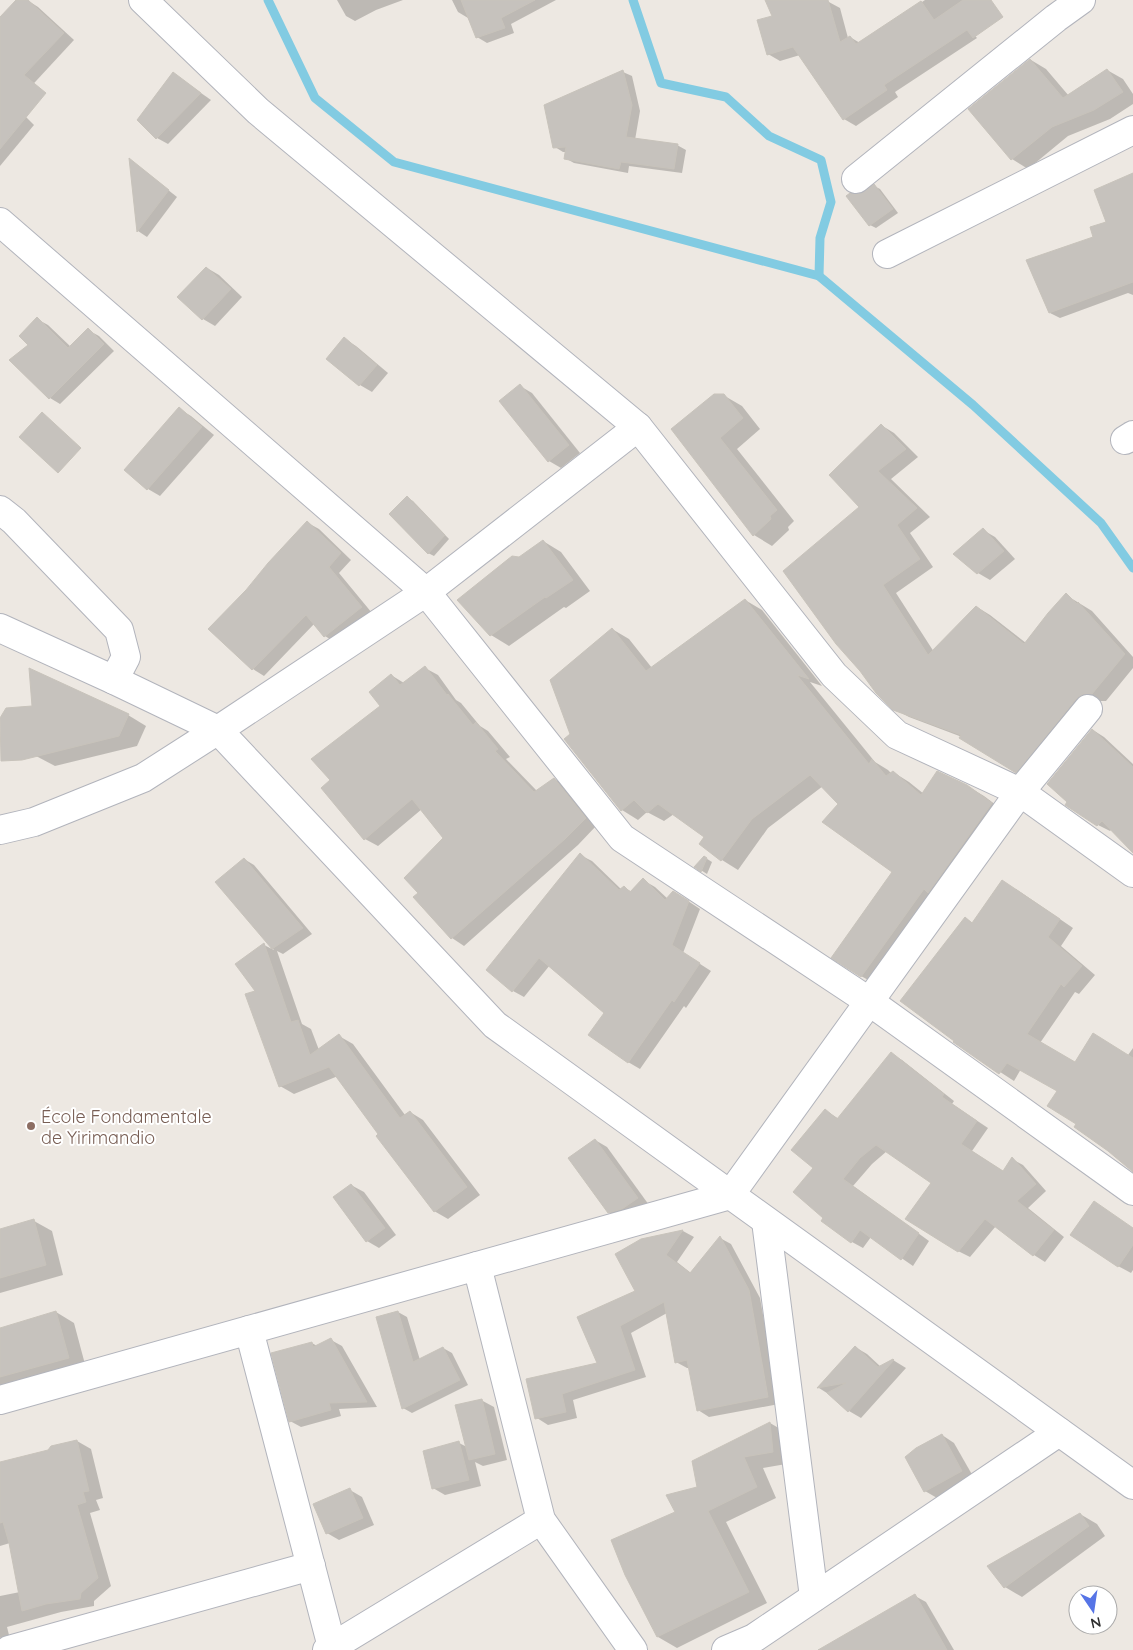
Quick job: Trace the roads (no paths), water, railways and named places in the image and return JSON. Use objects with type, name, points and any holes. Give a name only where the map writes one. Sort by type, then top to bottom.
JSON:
[{"type":"street","points":[[143,0],[258,111],[638,427],[834,675],[897,735],[1020,792],[1133,873]]},
{"type":"street","points":[[856,179],[1052,9],[1081,0]]},
{"type":"street","points":[[887,254],[1133,130]]},
{"type":"street","points":[[0,222],[426,592],[622,838],[870,1002],[1133,1191]]},
{"type":"street","points":[[0,830],[34,822],[144,778],[426,592],[638,427]]},
{"type":"street","points":[[0,510],[14,521],[119,630],[126,657],[114,680]]},
{"type":"street","points":[[0,628],[218,730],[494,1025],[1133,1486]]},
{"type":"street","points":[[0,1400],[730,1195],[1020,792],[1088,709]]},
{"type":"street","points":[[766,1221],[814,1597]]},
{"type":"street","points":[[478,1266],[540,1520],[634,1650]]},
{"type":"street","points":[[250,1330],[311,1566],[330,1648],[540,1520]]},
{"type":"street","points":[[726,1650],[754,1638],[1059,1432]]},
{"type":"street","points":[[9,1650],[311,1566]]},
{"type":"waterway","points":[[268,0],[315,98],[394,162],[819,276],[973,405],[1101,523],[1133,568]]},
{"type":"waterway","points":[[633,0],[661,83],[726,97],[769,136],[821,160],[831,202],[820,238],[819,276]]},
{"type":"place","name":"École Fondamentale de Yirimandio","points":[[31,1126]]}]
